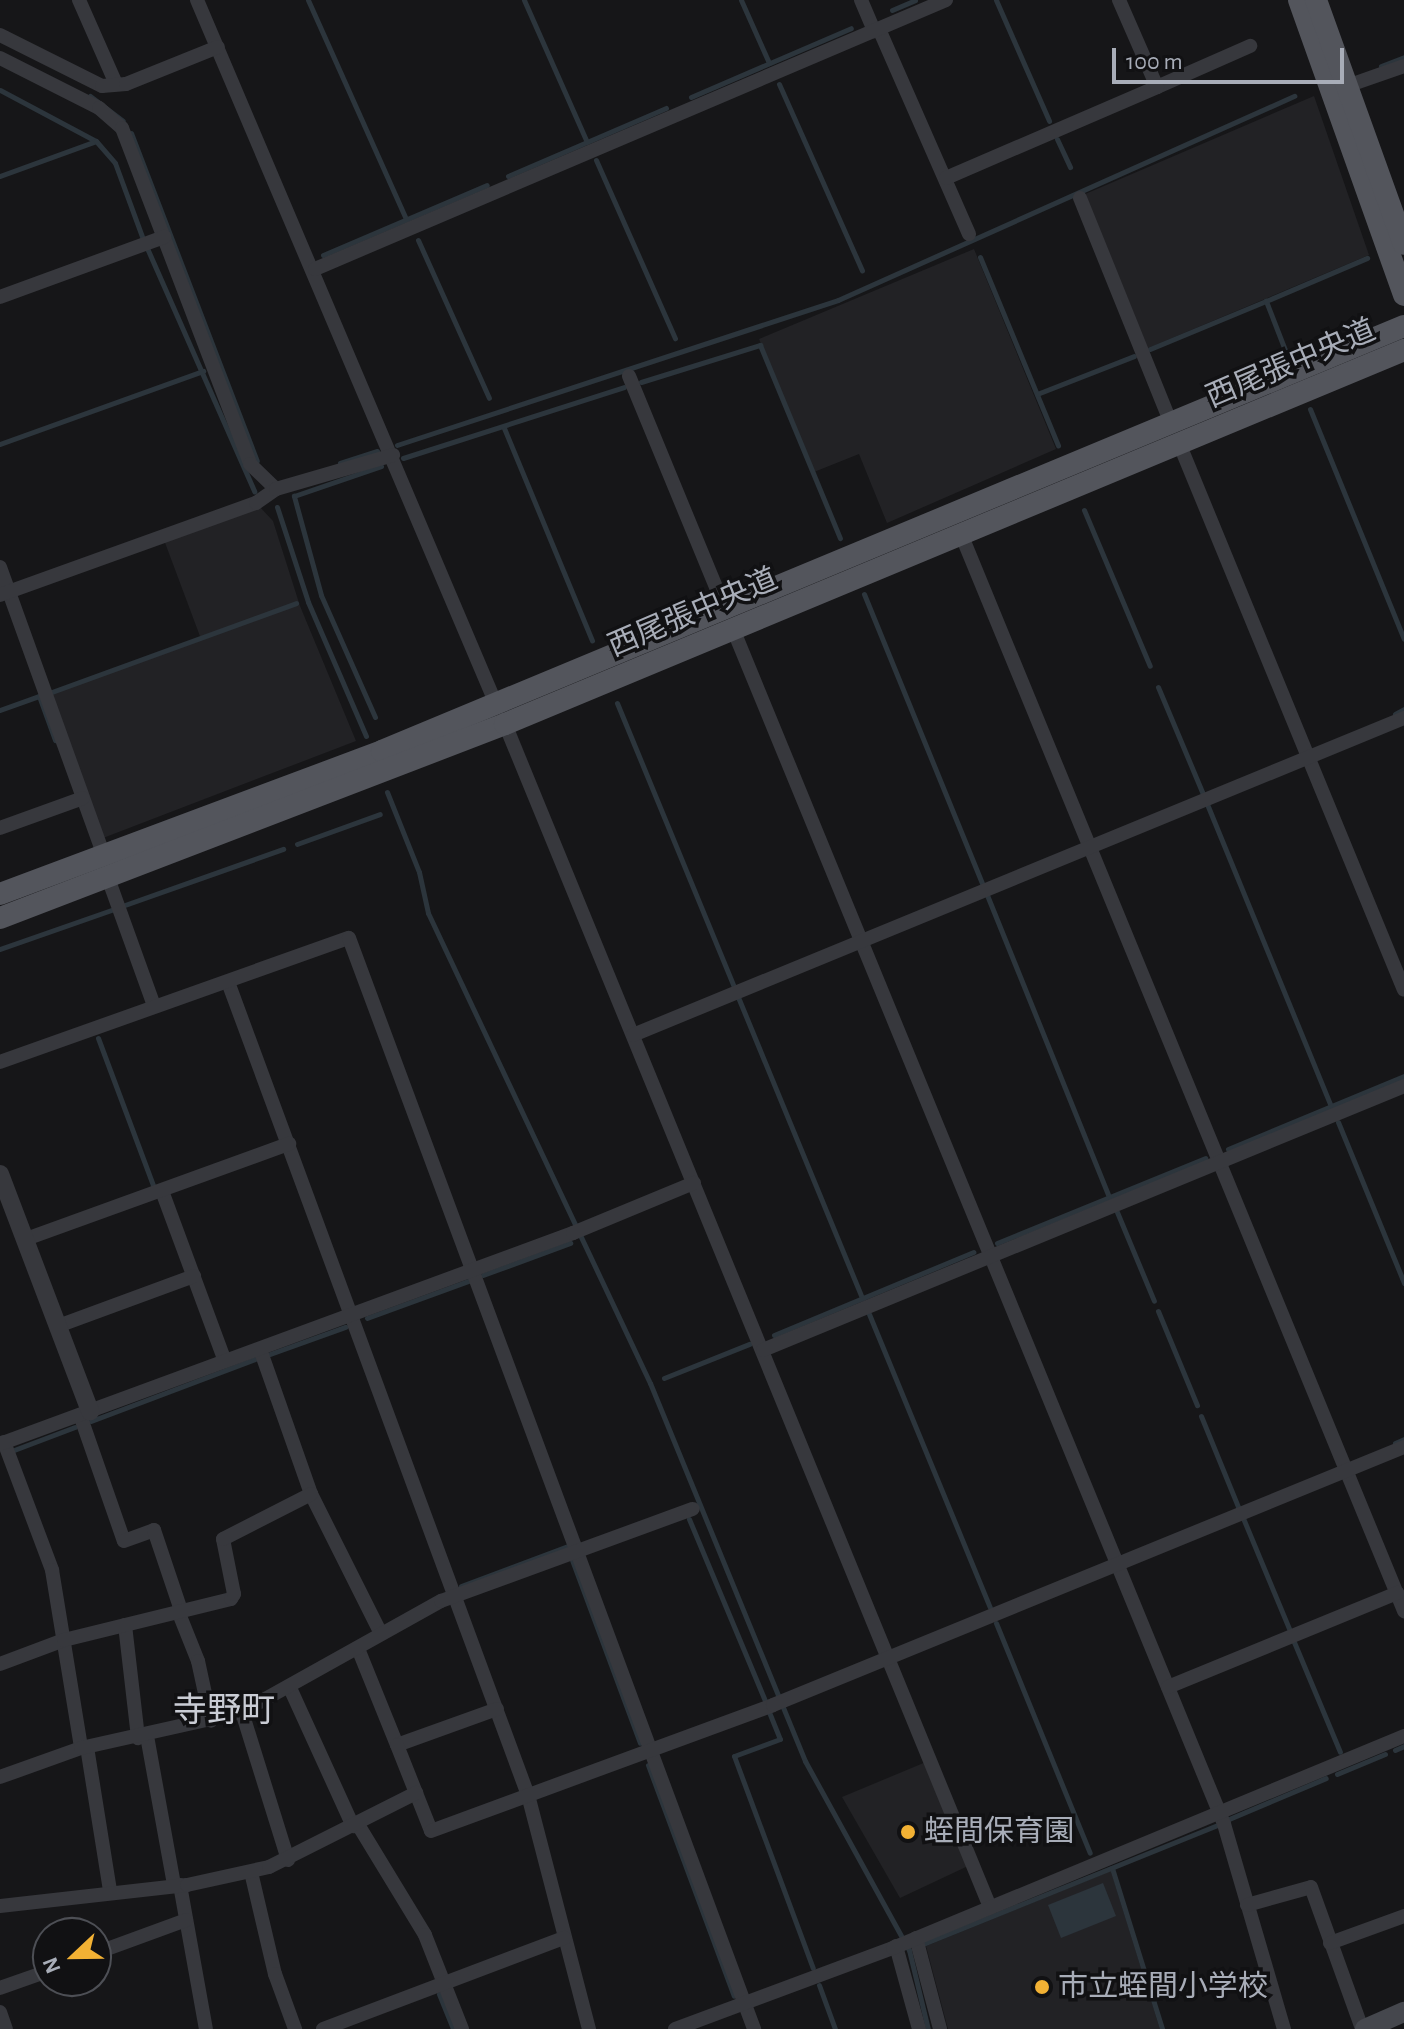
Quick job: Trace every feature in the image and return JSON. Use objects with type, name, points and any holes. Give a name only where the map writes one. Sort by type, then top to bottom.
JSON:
[{"type":"main road","points":[[1299,0],[1404,295]]},
{"type":"main road","points":[[1316,0],[1404,244]]},
{"type":"main road","name":"西尾張中央道","points":[[729,619],[961,534],[1404,326]]},
{"type":"main road","name":"西尾張中央道","points":[[0,918],[106,867],[501,714],[1175,433],[1404,350]]},
{"type":"main road","name":"西尾張中央道","points":[[0,894],[106,867]]},
{"type":"main road","points":[[1364,2029],[1404,2012]]},
{"type":"street","points":[[79,0],[116,84]]},
{"type":"street","points":[[197,0],[315,269],[501,714],[990,1907]]},
{"type":"street","points":[[861,0],[946,178],[969,234]]},
{"type":"street","points":[[315,269],[946,0]]},
{"type":"street","points":[[1119,0],[1157,87]]},
{"type":"street","points":[[0,35],[102,86],[116,84],[218,47]]},
{"type":"street","points":[[946,178],[1250,46]]},
{"type":"street","points":[[0,58],[99,108],[122,128],[250,464],[276,489]]},
{"type":"street","points":[[1347,86],[1404,66]]},
{"type":"street","points":[[1080,198],[1404,990]]},
{"type":"street","points":[[0,297],[164,237]]},
{"type":"street","points":[[629,376],[1219,1812],[1284,2029]]},
{"type":"street","points":[[4,593],[256,503],[276,489],[393,455]]},
{"type":"street","points":[[961,534],[1404,1611]]},
{"type":"street","points":[[0,567],[4,593],[83,798],[154,1006]]},
{"type":"street","points":[[633,1035],[1404,718]]},
{"type":"street","points":[[0,828],[83,798]]},
{"type":"street","points":[[0,1062],[349,938],[754,2029]]},
{"type":"street","points":[[228,982],[528,1795],[589,2029]]},
{"type":"street","points":[[763,1350],[1404,1086]]},
{"type":"street","points":[[26,1239],[289,1144]]},
{"type":"street","points":[[1,1173],[58,1326],[124,1541],[154,1530],[198,1661],[211,1721]]},
{"type":"street","points":[[110,1891],[52,1570],[2,1443],[472,1271],[694,1183]]},
{"type":"street","points":[[162,1191],[225,1361]]},
{"type":"street","points":[[58,1326],[194,1276]]},
{"type":"street","points":[[260,1349],[311,1494],[380,1632]]},
{"type":"street","points":[[359,1651],[431,1831],[783,1701],[1404,1447]]},
{"type":"street","points":[[0,1664],[64,1640],[234,1594],[223,1539],[311,1494]]},
{"type":"street","points":[[0,1777],[84,1747],[143,1737],[242,1712],[359,1651],[380,1632],[457,1596],[693,1509]]},
{"type":"street","points":[[1168,1687],[1397,1593]]},
{"type":"street","points":[[125,1625],[143,1737],[186,1920],[206,2029]]},
{"type":"street","points":[[290,1688],[355,1824],[413,1911],[462,2029]]},
{"type":"street","points":[[397,1745],[497,1709]]},
{"type":"street","points":[[242,1712],[288,1860]]},
{"type":"street","points":[[675,2029],[906,1942],[1404,1736]]},
{"type":"street","points":[[0,1906],[177,1885],[251,1872],[288,1860],[416,1793]]},
{"type":"street","points":[[251,1872],[275,1974],[295,2029]]},
{"type":"street","points":[[1247,1905],[1311,1887],[1364,2029]]},
{"type":"street","points":[[1330,1943],[1404,1916]]},
{"type":"street","points":[[112,1947],[186,1920]]},
{"type":"street","points":[[323,2029],[564,1938]]},
{"type":"street","points":[[906,1942],[919,2029]]},
{"type":"street","points":[[906,1942],[940,2029]]},
{"type":"street","points":[[0,1988],[32,1977]]},
{"type":"street","points":[[0,2012],[6,2029]]},
{"type":"shaded area","points":[[1314,96],[1369,255],[1146,349],[1083,195]]},
{"type":"shaded area","points":[[974,249],[1056,449],[887,523],[859,454],[814,472],[759,339]]},
{"type":"shaded area","points":[[259,506],[273,521],[300,606],[356,741],[103,838],[49,695],[201,639],[164,540]]},
{"type":"shaded area","name":"蛭間保育園","points":[[926,1762],[968,1866],[900,1898],[842,1797]]},
{"type":"shaded area","name":"市立蛭間小学校","points":[[1111,1871],[1160,2029],[948,2029],[926,1946]]},
{"type":"shaded area","points":[[1103,1883],[1116,1916],[1061,1938],[1048,1905]]},
{"type":"waterway","points":[[308,0],[406,219]]},
{"type":"waterway","points":[[524,0],[587,142]]},
{"type":"waterway","points":[[741,0],[769,63]]},
{"type":"waterway","points":[[892,10],[915,0]]},
{"type":"waterway","points":[[996,0],[1049,121]]},
{"type":"waterway","points":[[691,97],[851,28]]},
{"type":"waterway","points":[[1381,66],[1404,57]]},
{"type":"waterway","points":[[779,84],[862,270]]},
{"type":"waterway","points":[[0,90],[96,141]]},
{"type":"waterway","points":[[90,96],[123,121]]},
{"type":"waterway","points":[[397,445],[838,300],[1294,96]]},
{"type":"waterway","points":[[508,176],[666,108]]},
{"type":"waterway","points":[[131,133],[257,461]]},
{"type":"waterway","points":[[1057,139],[1070,167]]},
{"type":"waterway","points":[[0,176],[96,141],[115,163],[143,239]]},
{"type":"waterway","points":[[596,160],[675,338]]},
{"type":"waterway","points":[[323,255],[487,185]]},
{"type":"waterway","points":[[418,240],[489,398]]},
{"type":"waterway","points":[[147,248],[254,491]]},
{"type":"waterway","points":[[980,257],[1058,445]]},
{"type":"waterway","points":[[1285,350],[1266,301],[1367,258]]},
{"type":"waterway","points":[[1150,349],[1266,301]]},
{"type":"waterway","points":[[641,382],[760,345],[840,538]]},
{"type":"waterway","points":[[1037,394],[1134,356]]},
{"type":"waterway","points":[[0,444],[203,371]]},
{"type":"waterway","points":[[403,458],[624,387]]},
{"type":"waterway","points":[[1310,409],[1404,639]]},
{"type":"waterway","points":[[504,428],[592,640]]},
{"type":"waterway","points":[[340,463],[377,451]]},
{"type":"waterway","points":[[375,717],[321,595],[294,496],[381,466]]},
{"type":"waterway","points":[[277,507],[308,602],[366,736]]},
{"type":"waterway","points":[[1084,510],[1150,666]]},
{"type":"waterway","points":[[864,594],[983,885]]},
{"type":"waterway","points":[[49,693],[296,603]]},
{"type":"waterway","points":[[1158,687],[1203,794]]},
{"type":"waterway","points":[[0,710],[39,696],[55,740]]},
{"type":"waterway","points":[[617,703],[734,987]]},
{"type":"waterway","points":[[1395,714],[1404,709]]},
{"type":"waterway","points":[[387,792],[419,872],[428,913],[650,1383],[805,1761],[909,1950],[928,2029]]},
{"type":"waterway","points":[[1207,804],[1331,1106]]},
{"type":"waterway","points":[[297,844],[380,814]]},
{"type":"waterway","points":[[122,906],[283,849]]},
{"type":"waterway","points":[[987,895],[1109,1197]]},
{"type":"waterway","points":[[0,949],[114,909]]},
{"type":"waterway","points":[[738,997],[862,1298]]},
{"type":"waterway","points":[[98,1038],[153,1185]]},
{"type":"waterway","points":[[1228,1149],[1404,1076]]},
{"type":"waterway","points":[[1338,1122],[1404,1283]]},
{"type":"waterway","points":[[997,1243],[1205,1158]]},
{"type":"waterway","points":[[1117,1212],[1154,1301]]},
{"type":"waterway","points":[[483,1275],[570,1243]]},
{"type":"waterway","points":[[774,1335],[973,1252]]},
{"type":"waterway","points":[[367,1318],[471,1280]]},
{"type":"waterway","points":[[1158,1311],[1197,1405]]},
{"type":"waterway","points":[[869,1314],[990,1607]]},
{"type":"waterway","points":[[270,1354],[345,1327]]},
{"type":"waterway","points":[[664,1378],[749,1344]]},
{"type":"waterway","points":[[91,1421],[255,1359]]},
{"type":"waterway","points":[[1201,1416],[1239,1509]]},
{"type":"waterway","points":[[14,1450],[75,1427]]},
{"type":"waterway","points":[[1395,1443],[1404,1439]]},
{"type":"waterway","points":[[1243,1518],[1290,1631]]},
{"type":"waterway","points":[[689,1519],[765,1701]]},
{"type":"waterway","points":[[461,1586],[568,1546]]},
{"type":"waterway","points":[[572,1560],[640,1743]]},
{"type":"waterway","points":[[996,1623],[1090,1853]]},
{"type":"waterway","points":[[1294,1642],[1340,1752]]},
{"type":"waterway","points":[[769,1712],[780,1739],[734,1756],[813,1968]]},
{"type":"waterway","points":[[1395,1750],[1404,1746]]},
{"type":"waterway","points":[[1337,1774],[1385,1754]]},
{"type":"waterway","points":[[648,1765],[734,1996]]},
{"type":"waterway","points":[[1229,1819],[1326,1778]]},
{"type":"waterway","points":[[923,1944],[1217,1825]]},
{"type":"waterway","points":[[1112,1868],[1162,2029]]},
{"type":"waterway","points":[[819,1985],[835,2029]]},
{"type":"waterway","points":[[439,1994],[453,2029]]},
{"type":"place","name":"蛭間保育園","points":[[908,1832]]},
{"type":"place","name":"市立蛭間小学校","points":[[1042,1987]]},
{"type":"district","name":"寺野町","points":[[224,1712]]}]
